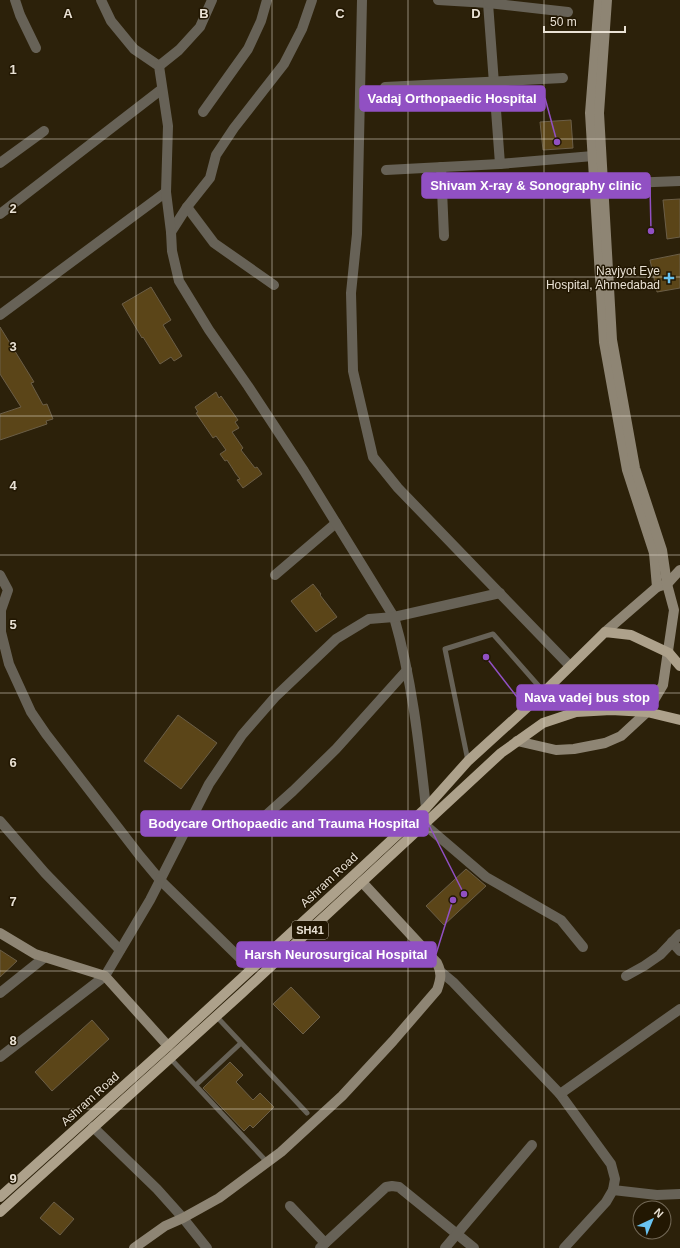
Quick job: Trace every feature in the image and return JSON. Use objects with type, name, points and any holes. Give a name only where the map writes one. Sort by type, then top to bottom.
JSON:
[{"type":"main road","points":[[599,0],[590,113],[604,342],[627,470],[654,553],[657,587]]},
{"type":"main road","points":[[518,741],[556,750],[605,743],[621,736],[647,712],[663,685],[677,607],[667,584],[662,550],[635,468],[612,340],[599,113],[607,0]]},
{"type":"main road","points":[[605,632],[657,587],[667,584],[680,570]]},
{"type":"main road","points":[[605,632],[631,635],[669,654],[680,666]]},
{"type":"main road","name":"Ashram Road","points":[[0,1197],[168,1046],[426,808],[468,761],[544,692],[605,632]]},
{"type":"main road","name":"Ashram Road","points":[[0,1212],[216,1016],[501,753],[543,723],[576,712],[611,710],[647,712],[680,720]]},
{"type":"main road","points":[[134,1248],[165,1226],[219,1198],[267,1162],[312,1124],[342,1096],[393,1041],[437,990],[441,980],[441,972],[438,963],[362,882]]},
{"type":"main road","points":[[0,933],[36,954],[105,976],[168,1046]]},
{"type":"street","points":[[16,0],[20,15],[36,48]]},
{"type":"street","points":[[101,0],[111,21],[134,49],[159,66],[168,126],[166,192],[172,251],[179,281],[209,330],[291,451],[394,617],[402,644],[419,740],[426,808]]},
{"type":"street","points":[[159,66],[179,50],[200,27],[212,0]]},
{"type":"street","points":[[203,112],[248,49],[261,21],[267,0]]},
{"type":"street","points":[[171,232],[187,207],[210,178],[216,155],[234,128],[284,64],[302,30],[312,0]]},
{"type":"street","points":[[362,0],[357,234],[351,293],[353,371],[365,428],[373,457],[394,483],[570,666]]},
{"type":"street","points":[[438,0],[488,3],[568,12]]},
{"type":"street","points":[[488,3],[500,164]]},
{"type":"street","points":[[385,87],[564,78]]},
{"type":"street","points":[[0,214],[162,90]]},
{"type":"street","points":[[0,163],[44,130]]},
{"type":"street","points":[[386,170],[500,164],[593,156]]},
{"type":"street","points":[[441,167],[444,236]]},
{"type":"street","points":[[603,184],[680,181]]},
{"type":"street","points":[[0,315],[166,192]]},
{"type":"street","points":[[187,207],[214,243],[274,285]]},
{"type":"street","points":[[275,575],[336,523]]},
{"type":"street","points":[[0,575],[8,590],[1,610],[1,632],[10,664],[31,712],[60,753],[160,880],[251,969]]},
{"type":"street","points":[[0,1057],[105,976],[160,880],[209,784],[242,735],[276,696],[336,639],[369,619],[394,617],[500,593]]},
{"type":"street","points":[[264,817],[336,749],[407,670]]},
{"type":"street","points":[[0,822],[45,873],[120,950]]},
{"type":"street","points":[[424,824],[486,877],[561,920],[583,947]]},
{"type":"street","points":[[626,976],[660,955],[680,934]]},
{"type":"street","points":[[672,942],[680,951]]},
{"type":"street","points":[[0,993],[46,957]]},
{"type":"street","points":[[441,972],[453,982],[560,1094],[611,1164],[616,1179],[613,1190],[606,1202],[564,1248]]},
{"type":"street","points":[[560,1094],[680,1009]]},
{"type":"street","points":[[94,1127],[158,1189],[207,1248]]},
{"type":"street","points":[[445,1248],[532,1145]]},
{"type":"street","points":[[290,1206],[322,1246],[386,1188],[392,1186],[399,1187],[474,1248]]},
{"type":"street","points":[[613,1190],[657,1195],[680,1194]]},
{"type":"lane","points":[[468,761],[445,649],[493,634],[544,692]]},
{"type":"lane","points":[[216,1016],[307,1113]]},
{"type":"lane","points":[[196,1085],[241,1043]]},
{"type":"lane","points":[[170,1058],[267,1162]]},
{"type":"building","points":[[571,120],[573,148],[543,150],[540,122]]},
{"type":"building","points":[[680,199],[680,237],[667,239],[663,200]]},
{"type":"building","points":[[680,254],[680,288],[657,292],[650,260]]},
{"type":"building","points":[[151,287],[171,320],[163,325],[182,356],[174,361],[171,357],[160,364],[143,337],[142,338],[122,304]]},
{"type":"building","points":[[0,327],[34,382],[31,383],[43,405],[47,404],[53,419],[46,421],[47,424],[0,440],[0,414],[21,407],[0,374]]},
{"type":"building","points":[[216,392],[219,398],[221,396],[238,420],[235,422],[239,428],[232,432],[243,448],[241,450],[255,468],[257,467],[262,474],[243,488],[237,480],[240,479],[227,460],[225,461],[220,454],[226,450],[216,436],[213,438],[196,413],[198,412],[195,407]]},
{"type":"building","points":[[313,584],[337,617],[316,632],[291,601]]},
{"type":"building","points":[[178,715],[217,743],[181,789],[144,761]]},
{"type":"building","points":[[466,869],[486,886],[444,925],[426,906]]},
{"type":"building","points":[[0,950],[17,961],[0,977]]},
{"type":"building","points":[[291,987],[320,1017],[303,1034],[273,1004]]},
{"type":"building","points":[[92,1020],[109,1039],[52,1091],[35,1072]]},
{"type":"building","points":[[230,1062],[243,1075],[236,1082],[253,1100],[260,1093],[274,1107],[253,1128],[250,1125],[244,1131],[203,1088]]},
{"type":"building","points":[[54,1202],[74,1219],[60,1235],[40,1218]]},
{"type":"place","name":"Vadaj Orthopaedic Hospital","points":[[557,142]]},
{"type":"place","name":"Shivam X-ray & Sonography clinic","points":[[651,231]]},
{"type":"place","name":"Navjyot Eye Hospital, Ahmedabad","points":[[669,278]]},
{"type":"place","name":"Nava vadej bus stop","points":[[486,657]]},
{"type":"place","name":"Bodycare Orthopaedic and Trauma Hospital","points":[[464,894]]},
{"type":"place","name":"Harsh Neurosurgical Hospital","points":[[453,900]]}]
